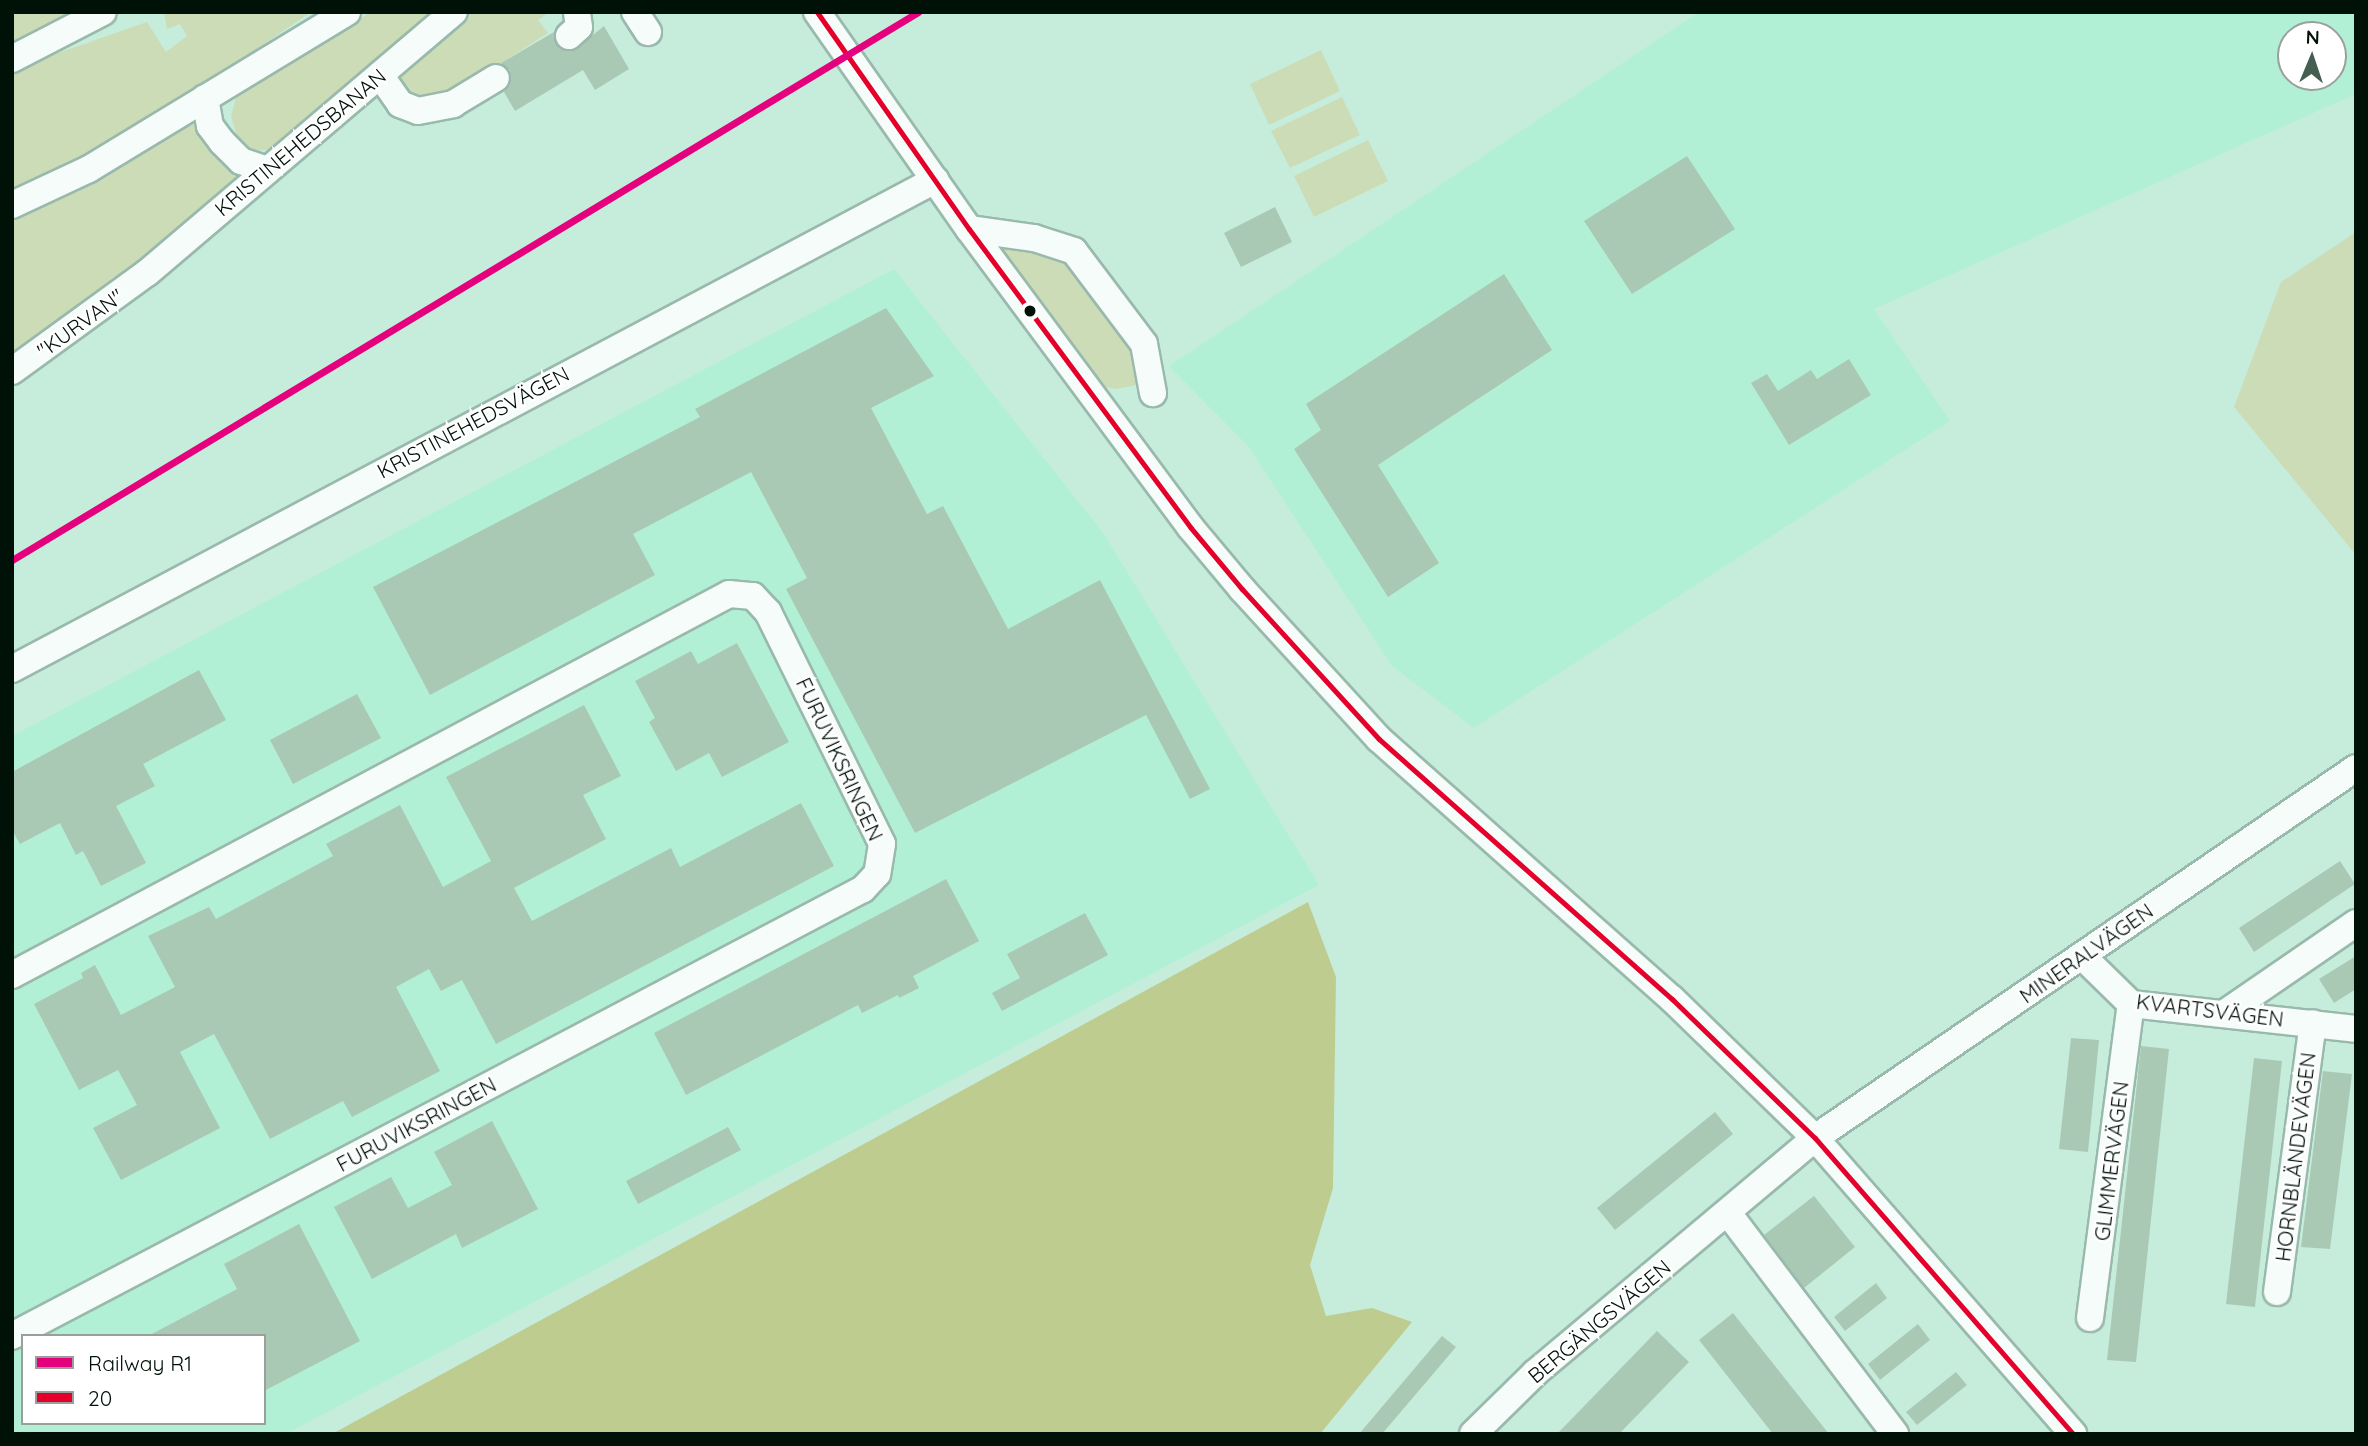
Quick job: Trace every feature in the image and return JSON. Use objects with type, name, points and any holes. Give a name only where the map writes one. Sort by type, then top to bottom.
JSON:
[{"type":"street","points":[[23,53],[103,12]]},
{"type":"street","points":[[12,205],[89,169],[347,12]]},
{"type":"street","name":"KRISTINEHEDSBANAN","points":[[146,273],[454,12]]},
{"type":"street","points":[[817,12],[969,229],[1191,528],[1379,739],[1672,999],[1815,1138],[2073,1434]]},
{"type":"street","points":[[380,75],[400,104],[418,111],[436,111],[493,89]]},
{"type":"street","points":[[205,98],[211,126],[222,142],[247,164],[267,170]]},
{"type":"street","name":"KRISTINEHEDSVÄGEN","points":[[12,669],[935,180]]},
{"type":"street","points":[[969,229],[1034,238],[1074,251],[1144,344],[1153,393]]},
{"type":"street","name":"\"KURVAN\"","points":[[12,370],[146,273]]},
{"type":"street","name":"FURUVIKSRINGEN","points":[[12,975],[729,594],[753,596],[768,612],[882,844],[877,874],[863,889],[12,1336]]},
{"type":"street","name":"MINERALVÄGEN","points":[[1815,1138],[2356,768]]},
{"type":"street","points":[[2225,1013],[2356,923]]},
{"type":"street","name":"KVARTSVÄGEN","points":[[2082,956],[2131,1004],[2356,1029]]},
{"type":"street","name":"GLIMMERVÄGEN","points":[[2090,1318],[2131,1004]]},
{"type":"street","name":"HORNBLÄNDEVÄGEN","points":[[2277,1292],[2313,1023]]},
{"type":"street","name":"BERGÄNGSVÄGEN","points":[[1473,1434],[1535,1373],[1815,1138]]},
{"type":"street","points":[[1728,1213],[1895,1434]]},
{"type":"shaded area","points":[[12,12],[71,12],[12,50]]},
{"type":"shaded area","points":[[164,12],[311,12],[127,138],[12,197],[12,69],[147,22],[166,52],[187,36],[180,24],[167,29]]},
{"type":"shaded area","points":[[371,12],[444,12],[275,149],[256,151],[238,140],[231,116],[237,94]]},
{"type":"shaded area","points":[[468,12],[550,12],[538,20],[548,33],[442,101],[404,97],[396,73]]},
{"type":"shaded area","points":[[1699,12],[2356,12],[2356,94],[1874,309],[1950,421],[1474,728],[1392,666],[1248,446],[1169,366]]},
{"type":"shaded area","points":[[1321,50],[1340,91],[1269,125],[1250,84]]},
{"type":"shaded area","points":[[1342,97],[1360,135],[1290,168],[1271,131]]},
{"type":"shaded area","points":[[188,119],[242,181],[124,279],[113,277],[107,283],[110,286],[12,354],[12,215]]},
{"type":"shaded area","points":[[1368,140],[1388,181],[1314,217],[1294,176]]},
{"type":"shaded area","points":[[2356,232],[2356,555],[2234,407],[2281,282]]},
{"type":"shaded area","points":[[1008,246],[1065,258],[1134,349],[1143,378],[1137,385],[1116,389],[1099,386],[1003,250]]},
{"type":"shaded area","points":[[894,269],[1104,534],[1319,885],[286,1434],[12,1434],[12,736]]},
{"type":"shaded area","points":[[1308,902],[1336,977],[1333,1188],[1310,1265],[1326,1316],[1372,1308],[1412,1322],[1320,1434],[332,1434]]},
{"type":"building","points":[[604,26],[629,69],[595,90],[583,70],[515,111],[504,92],[510,85],[510,70],[501,63],[554,32],[558,47],[573,51]]},
{"type":"building","points":[[1687,156],[1735,229],[1632,294],[1584,221]]},
{"type":"building","points":[[1275,207],[1292,242],[1241,267],[1224,233]]},
{"type":"building","points":[[1504,274],[1552,350],[1378,465],[1439,563],[1388,597],[1294,449],[1321,430],[1306,404]]},
{"type":"building","points":[[886,308],[934,376],[871,408],[927,514],[943,506],[1008,629],[1100,580],[1210,789],[1190,799],[1146,715],[915,833],[786,589],[807,578],[751,472],[633,534],[655,575],[430,695],[373,587],[700,417],[695,409]]},
{"type":"building","points":[[1849,359],[1871,395],[1789,445],[1751,383],[1767,374],[1778,391],[1811,370],[1817,379]]},
{"type":"building","points":[[737,643],[789,742],[722,777],[709,753],[676,771],[649,722],[655,718],[635,681],[691,651],[698,664]]},
{"type":"building","points":[[199,670],[226,720],[143,764],[155,786],[116,806],[146,863],[101,886],[83,851],[76,855],[60,823],[20,844],[12,830],[12,772]]},
{"type":"building","points":[[357,694],[381,738],[293,784],[270,740]]},
{"type":"building","points":[[584,705],[621,776],[583,795],[606,839],[514,888],[532,921],[671,848],[680,867],[801,803],[834,866],[496,1044],[462,980],[441,991],[429,969],[396,987],[440,1071],[352,1117],[343,1101],[270,1139],[214,1034],[180,1052],[220,1128],[121,1180],[93,1128],[137,1105],[118,1070],[79,1090],[34,1004],[83,978],[81,973],[95,965],[121,1015],[175,987],[148,936],[209,907],[216,919],[333,856],[326,844],[400,805],[443,887],[491,861],[446,777]]},
{"type":"building","points":[[2340,861],[2355,884],[2254,952],[2239,928]]},
{"type":"building","points":[[946,879],[979,941],[913,976],[919,988],[862,1013],[858,1005],[686,1095],[654,1033]]},
{"type":"building","points":[[1085,913],[1108,955],[1002,1011],[992,993],[1020,978],[1007,954]]},
{"type":"building","points":[[2356,956],[2356,989],[2334,1003],[2319,979]]},
{"type":"building","points":[[2071,1038],[2099,1040],[2088,1152],[2059,1149]]},
{"type":"building","points":[[2141,1046],[2169,1049],[2136,1362],[2107,1360]]},
{"type":"building","points":[[2254,1058],[2282,1061],[2255,1307],[2226,1304]]},
{"type":"building","points":[[2323,1071],[2352,1074],[2330,1249],[2301,1247]]},
{"type":"building","points":[[1715,1112],[1733,1134],[1615,1230],[1597,1208]]},
{"type":"building","points":[[492,1121],[538,1209],[462,1248],[456,1234],[372,1279],[334,1207],[391,1177],[408,1208],[452,1185],[434,1152]]},
{"type":"building","points":[[728,1127],[741,1150],[638,1204],[626,1181]]},
{"type":"building","points":[[1814,1196],[1855,1247],[1804,1288],[1764,1235]]},
{"type":"building","points":[[299,1224],[360,1341],[266,1390],[266,1334],[152,1334],[237,1289],[224,1264]]},
{"type":"building","points":[[1876,1283],[1887,1298],[1845,1331],[1834,1317]]},
{"type":"building","points":[[1733,1313],[1829,1434],[1773,1434],[1699,1340]]},
{"type":"building","points":[[1918,1324],[1930,1340],[1880,1380],[1868,1364]]},
{"type":"building","points":[[1657,1331],[1689,1362],[1619,1434],[1557,1434]]},
{"type":"building","points":[[1442,1336],[1456,1347],[1382,1434],[1359,1434]]},
{"type":"building","points":[[1956,1372],[1967,1385],[1917,1425],[1906,1412]]},
{"type":"rail line","name":"R1","points":[[12,560],[918,12]]},
{"type":"transit line","name":"20","points":[[817,12],[969,229],[1191,528],[1242,589],[1379,739],[1672,999],[1815,1138],[2073,1434]]}]
